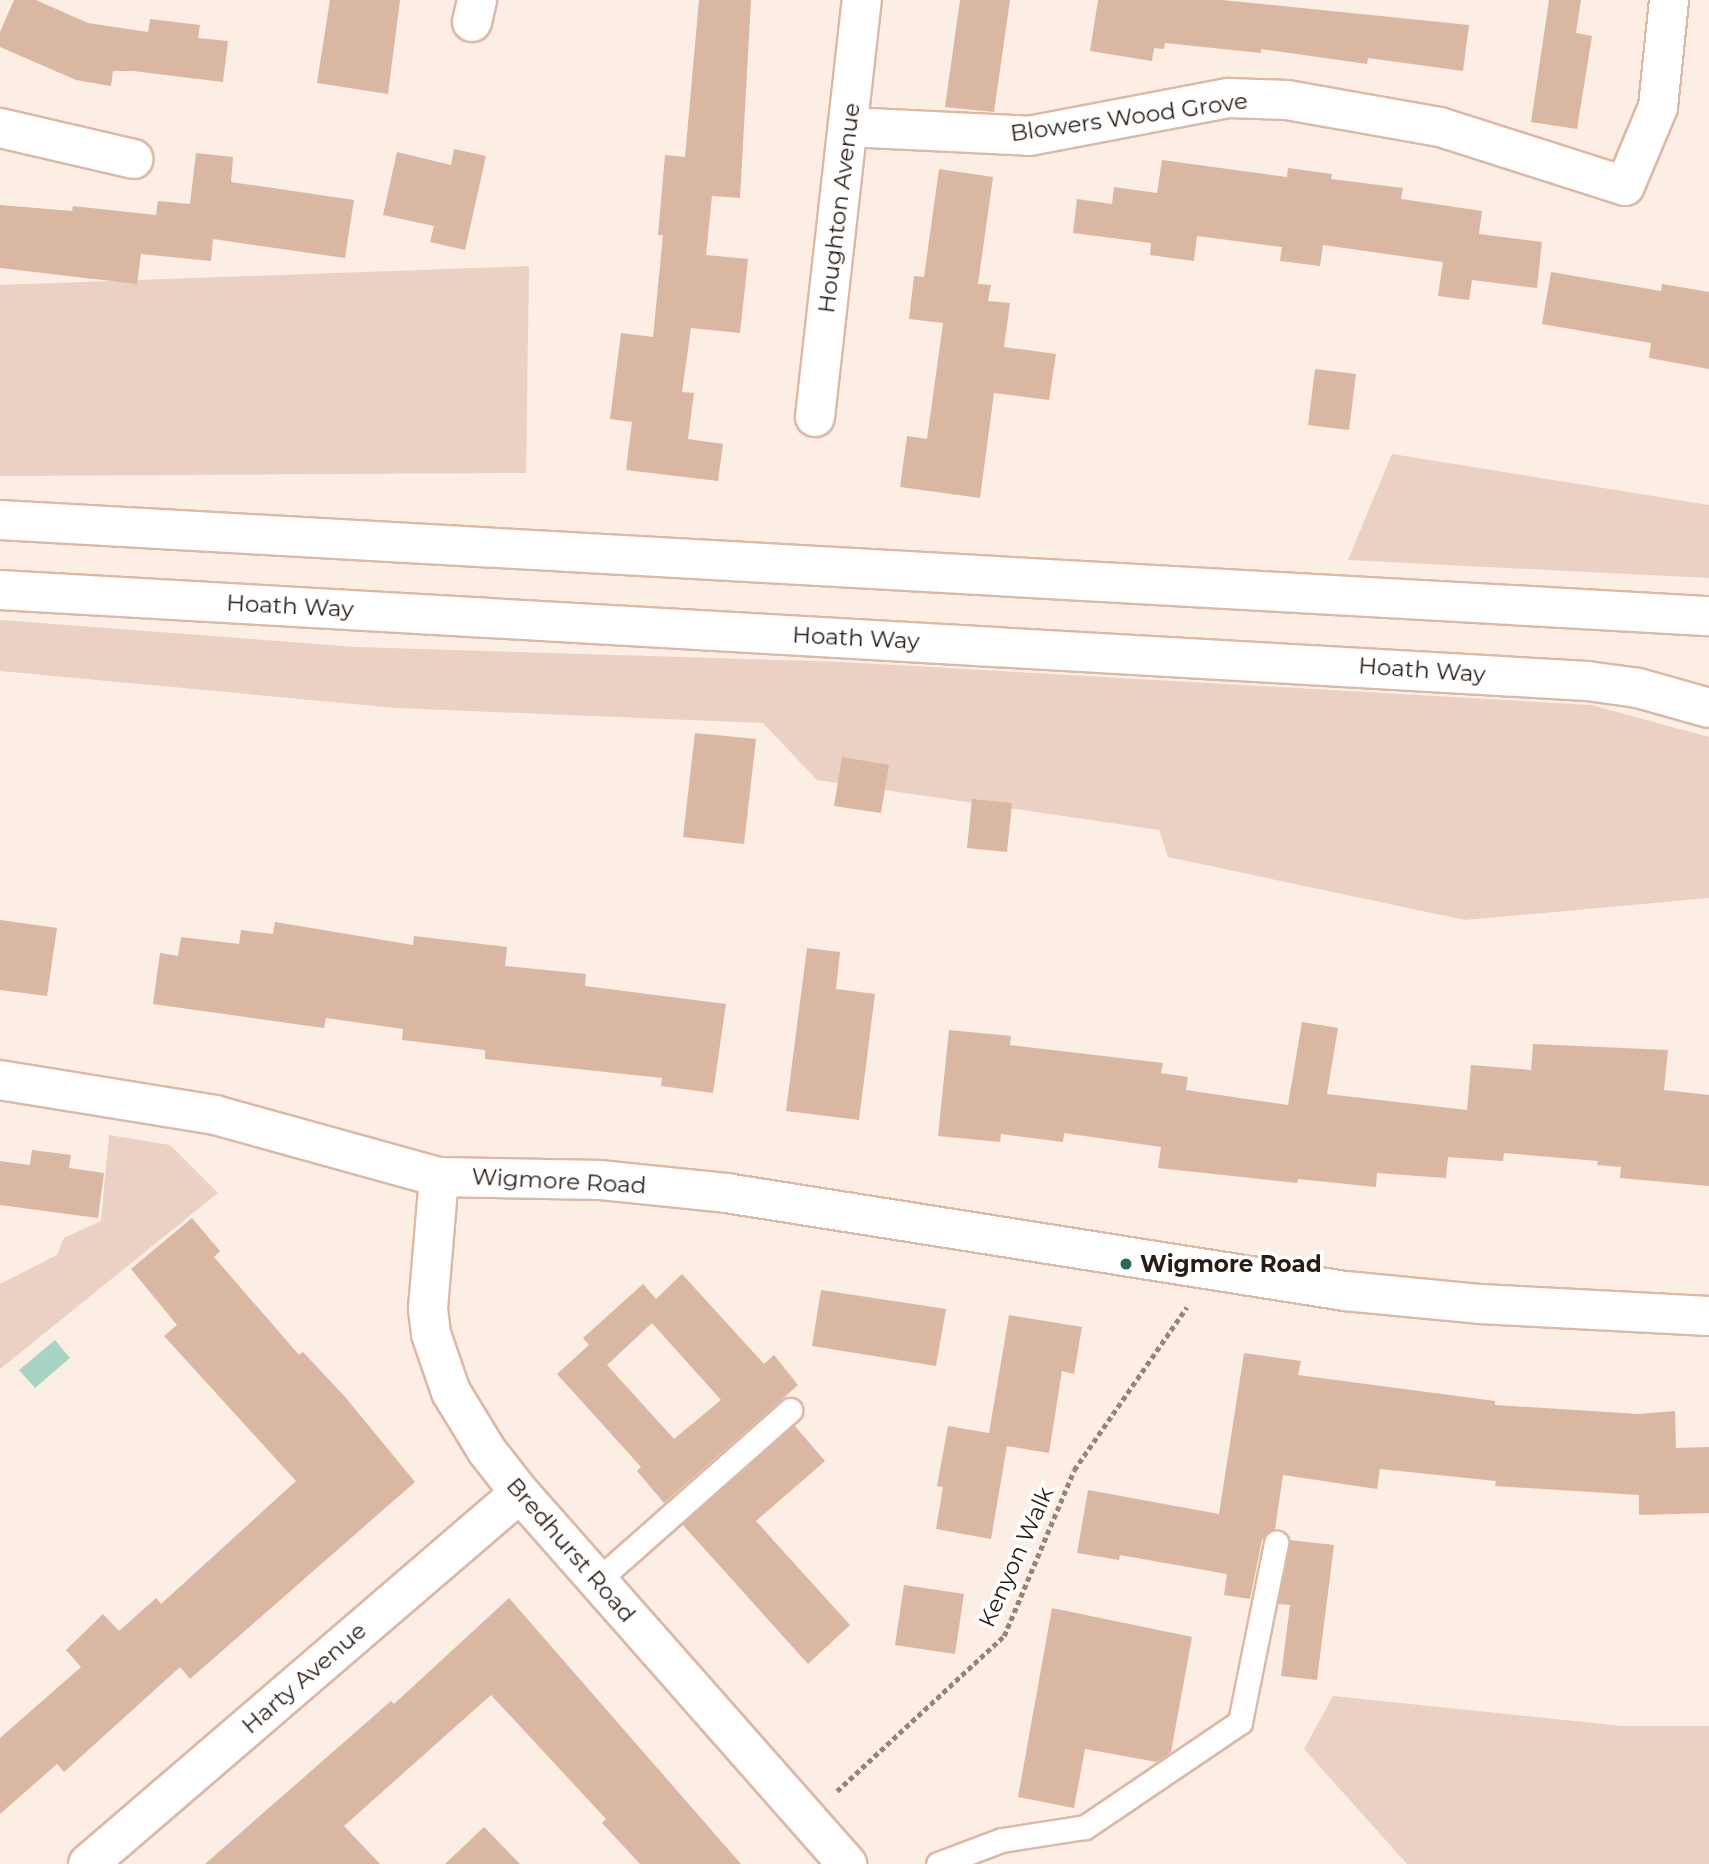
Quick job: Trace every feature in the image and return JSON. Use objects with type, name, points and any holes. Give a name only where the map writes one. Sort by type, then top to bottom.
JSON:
[{"type":"street","name":"Houghton Avenue","points":[[815,417],[862,0]]},
{"type":"street","name":"Blowers Wood Grove","points":[[848,127],[1029,136],[1229,99],[1287,100],[1451,129],[1625,186],[1658,107],[1670,0]]},
{"type":"street","points":[[0,128],[133,159]]},
{"type":"street","points":[[0,520],[1709,616]]},
{"type":"street","name":"Hoath Way","points":[[0,590],[1547,678],[1638,688],[1709,708]]},
{"type":"street","name":"Wigmore Road","points":[[0,1080],[215,1115],[439,1177],[601,1180],[726,1194],[1211,1272],[1481,1304],[1709,1316]]},
{"type":"street","name":"Bredhurst Road","points":[[439,1177],[428,1284],[431,1334],[451,1392],[487,1451],[520,1493],[847,1864]]},
{"type":"street","name":"Harty Avenue","points":[[88,1864],[520,1493]]},
{"type":"lane","points":[[597,1581],[790,1410]]},
{"type":"lane","points":[[938,1864],[1002,1840],[1084,1827],[1240,1722],[1276,1543]]},
{"type":"path","name":"Kenyon Walk","points":[[808,1818],[1004,1636],[1074,1470],[1211,1272]]},
{"type":"shaded area","points":[[529,266],[526,473],[0,476],[0,285]]},
{"type":"shaded area","points":[[1392,454],[1709,505],[1709,578],[1348,560]]},
{"type":"shaded area","points":[[0,620],[357,647],[843,662],[1591,705],[1709,737],[1709,898],[1465,920],[1168,857],[1159,830],[817,780],[763,723],[397,708],[0,671]]},
{"type":"shaded area","points":[[109,1135],[170,1145],[218,1193],[0,1369],[0,1284],[57,1255],[64,1238],[101,1221]]},
{"type":"shaded area","points":[[1333,1696],[1622,1726],[1709,1726],[1709,1864],[1407,1864],[1304,1749]]},
{"type":"water","points":[[55,1340],[70,1358],[35,1388],[19,1370]]},
{"type":"building","points":[[14,0],[36,0],[88,23],[148,32],[150,19],[200,25],[198,38],[228,41],[223,82],[133,71],[113,71],[111,86],[76,80],[0,47],[0,32]]},
{"type":"building","points":[[330,0],[400,0],[388,94],[317,83]]},
{"type":"building","points":[[699,0],[751,0],[740,198],[712,196],[706,255],[748,259],[740,333],[691,328],[682,392],[694,393],[688,439],[723,444],[718,481],[626,470],[632,422],[610,419],[621,333],[653,337],[663,235],[658,235],[665,155],[685,157]]},
{"type":"building","points":[[960,0],[1010,0],[994,112],[945,107]]},
{"type":"building","points":[[1098,0],[1222,0],[1469,25],[1463,71],[1368,58],[1367,64],[1261,49],[1261,53],[1165,43],[1164,49],[1154,48],[1152,61],[1090,51]]},
{"type":"building","points":[[1549,0],[1581,0],[1576,33],[1592,36],[1577,129],[1531,122]]},
{"type":"building","points":[[454,149],[486,156],[465,250],[430,242],[434,226],[383,215],[397,152],[451,165]]},
{"type":"building","points":[[196,153],[233,157],[231,182],[354,200],[345,258],[213,239],[211,261],[141,254],[137,284],[0,268],[0,205],[72,211],[73,206],[156,215],[158,201],[190,204]]},
{"type":"building","points":[[1162,160],[1287,177],[1288,168],[1332,174],[1331,179],[1403,188],[1401,199],[1482,211],[1479,234],[1542,242],[1537,288],[1472,280],[1469,300],[1438,296],[1443,262],[1323,245],[1320,266],[1280,261],[1282,247],[1197,236],[1194,261],[1150,255],[1151,243],[1073,233],[1077,199],[1112,204],[1114,187],[1157,193]]},
{"type":"building","points":[[939,169],[993,177],[978,284],[991,285],[988,301],[1010,303],[1004,347],[1056,354],[1049,400],[994,393],[980,498],[900,487],[907,436],[927,439],[943,323],[909,319],[914,276],[924,277]]},
{"type":"building","points":[[1551,272],[1661,291],[1662,284],[1709,292],[1709,369],[1649,358],[1651,343],[1542,324]]},
{"type":"building","points":[[1315,369],[1356,374],[1349,430],[1308,425]]},
{"type":"building","points":[[695,733],[756,739],[744,844],[683,837]]},
{"type":"building","points":[[842,757],[889,765],[881,813],[834,806]]},
{"type":"building","points":[[972,799],[1012,803],[1007,852],[967,848]]},
{"type":"building","points":[[0,920],[57,928],[47,996],[0,990]]},
{"type":"building","points":[[275,922],[413,945],[414,936],[507,947],[505,966],[586,974],[585,986],[726,1004],[713,1093],[661,1086],[662,1078],[485,1059],[485,1050],[402,1040],[403,1029],[326,1018],[324,1028],[153,1004],[160,953],[178,956],[181,937],[239,944],[241,930],[273,934]]},
{"type":"building","points":[[807,948],[840,952],[836,989],[875,994],[859,1120],[786,1111]]},
{"type":"building","points":[[1302,1022],[1338,1028],[1327,1094],[1467,1110],[1471,1065],[1531,1070],[1533,1044],[1668,1050],[1664,1090],[1709,1095],[1709,1186],[1620,1178],[1621,1167],[1597,1165],[1598,1161],[1504,1153],[1503,1161],[1448,1157],[1446,1178],[1377,1173],[1376,1187],[1298,1179],[1297,1183],[1158,1168],[1161,1147],[1064,1133],[1063,1142],[1001,1134],[1000,1142],[938,1136],[949,1030],[1011,1036],[1010,1045],[1163,1063],[1161,1073],[1188,1077],[1186,1090],[1288,1105]]},
{"type":"building","points":[[32,1150],[71,1155],[69,1168],[104,1173],[98,1218],[0,1205],[0,1161],[30,1165]]},
{"type":"building","points":[[192,1218],[220,1251],[214,1257],[299,1355],[303,1352],[346,1398],[415,1482],[190,1679],[180,1667],[64,1772],[57,1764],[0,1814],[0,1738],[81,1667],[66,1650],[103,1614],[119,1631],[156,1598],[161,1604],[296,1481],[164,1336],[177,1325],[131,1269]]},
{"type":"building","points":[[682,1274],[764,1364],[774,1355],[798,1385],[664,1503],[637,1471],[641,1467],[557,1374],[589,1345],[583,1338],[643,1284],[656,1299]],"holes":[[[652,1323],[721,1400],[674,1439],[607,1365]]]},
{"type":"building","points":[[821,1290],[946,1309],[936,1366],[812,1346]]},
{"type":"building","points":[[1009,1315],[1082,1327],[1074,1374],[1062,1371],[1049,1453],[1007,1446],[991,1539],[936,1529],[943,1487],[937,1486],[948,1426],[989,1433]]},
{"type":"building","points":[[1244,1353],[1301,1361],[1298,1375],[1495,1401],[1495,1405],[1638,1414],[1675,1411],[1676,1448],[1709,1447],[1709,1513],[1639,1515],[1639,1495],[1495,1486],[1496,1481],[1380,1469],[1377,1489],[1283,1475],[1275,1529],[1262,1540],[1250,1599],[1224,1595],[1227,1574],[1120,1555],[1119,1560],[1077,1553],[1088,1490],[1219,1514]]},
{"type":"building","points":[[794,1425],[825,1461],[756,1521],[850,1625],[808,1664],[682,1524]]},
{"type":"building","points":[[1289,1540],[1334,1545],[1317,1680],[1281,1676],[1290,1605],[1278,1604]]},
{"type":"building","points":[[904,1585],[964,1594],[955,1654],[895,1645]]},
{"type":"building","points":[[509,1598],[741,1864],[640,1864],[602,1823],[606,1819],[491,1695],[344,1826],[380,1864],[205,1864],[391,1701],[394,1704]]},
{"type":"building","points":[[1052,1608],[1192,1637],[1171,1752],[1157,1762],[1085,1749],[1074,1808],[1018,1797]]},
{"type":"building","points":[[484,1827],[520,1864],[445,1864]]},
{"type":"place","name":"Wigmore Road","points":[[1126,1264]]}]
